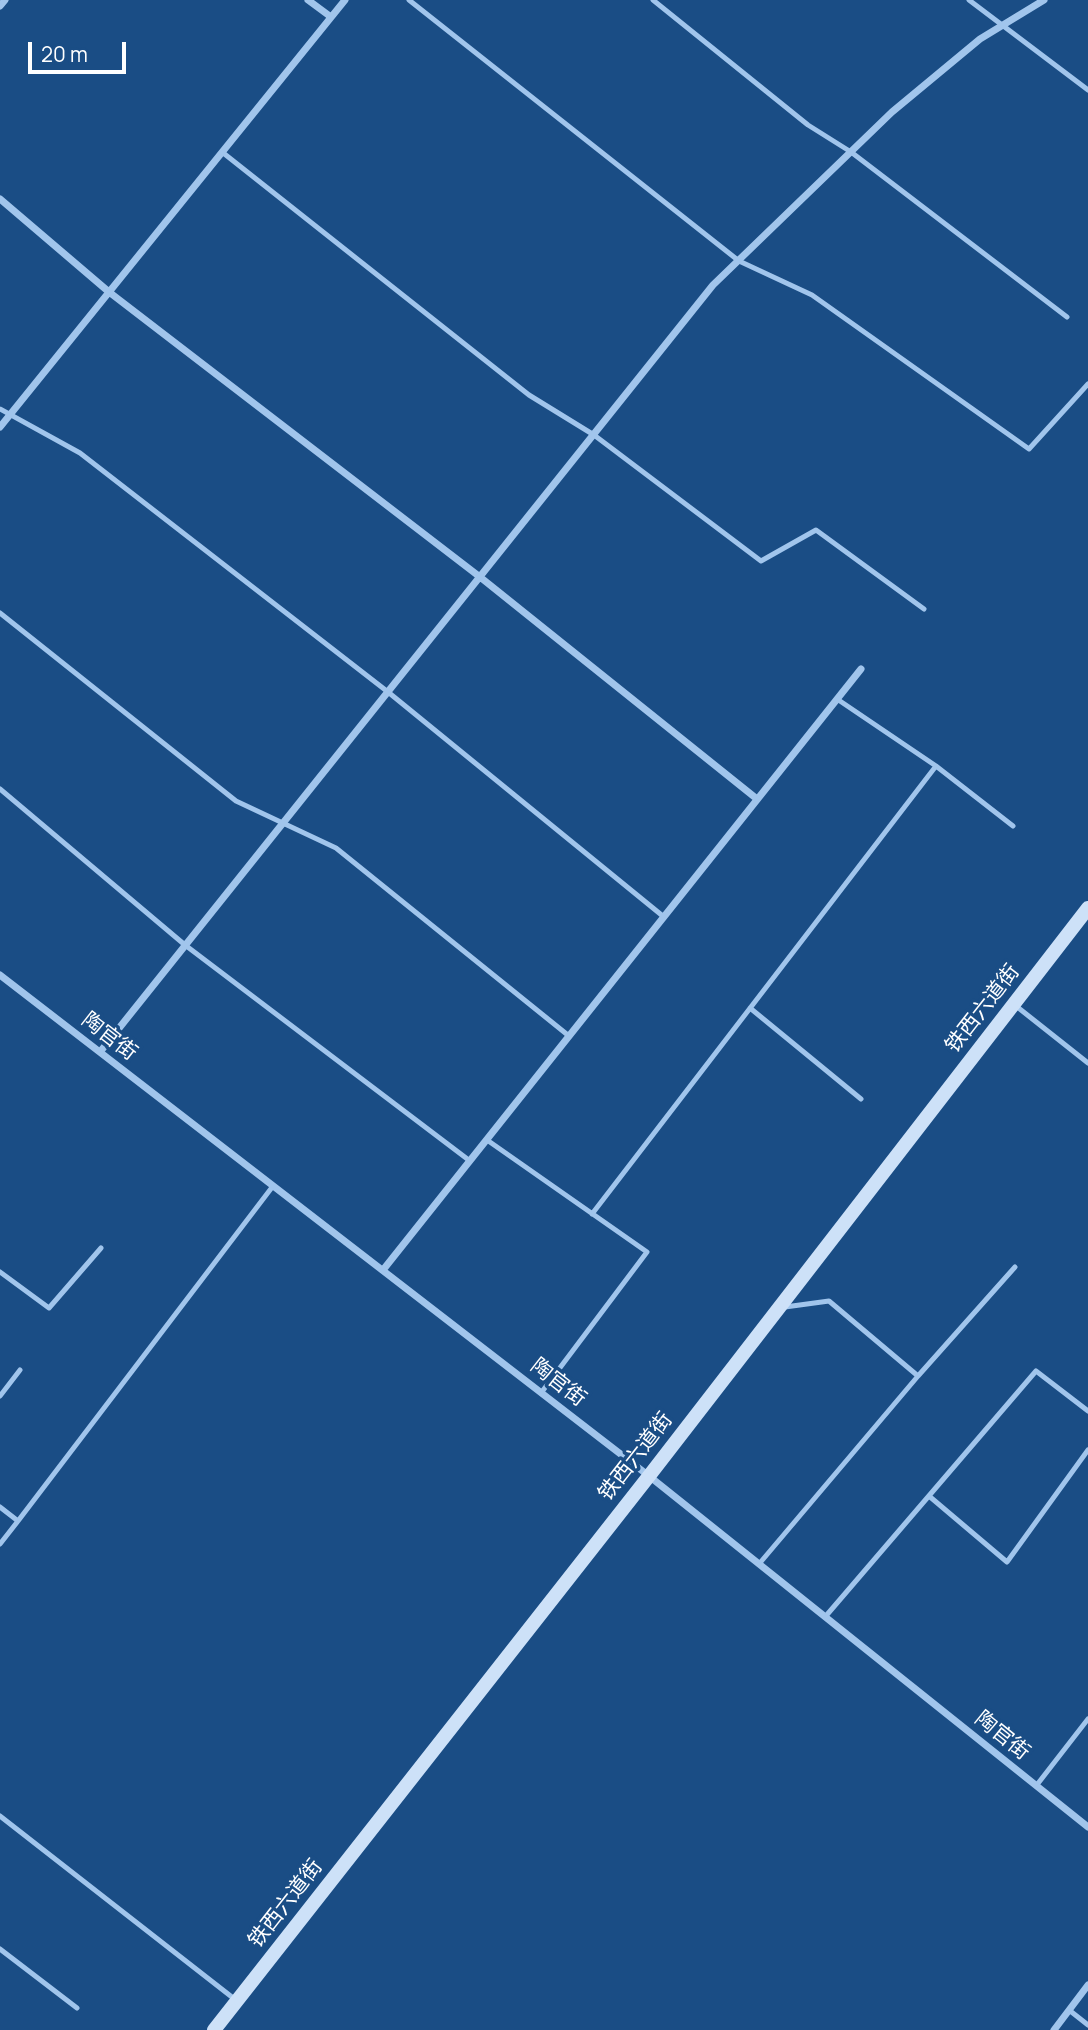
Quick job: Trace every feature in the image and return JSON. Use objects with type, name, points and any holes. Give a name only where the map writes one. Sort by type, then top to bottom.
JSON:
[{"type":"main road","name":"铁西六道街","points":[[214,2030],[649,1476],[1088,908]]},
{"type":"street","points":[[0,6],[5,0]]},
{"type":"street","points":[[308,0],[331,17]]},
{"type":"street","points":[[0,427],[345,0]]},
{"type":"street","points":[[100,1052],[713,285],[891,113],[980,39],[1044,0]]},
{"type":"street","points":[[0,199],[109,292],[480,577],[757,799]]},
{"type":"street","points":[[383,1270],[861,669]]},
{"type":"street","name":"陶官街","points":[[0,975],[649,1476],[1088,1827]]},
{"type":"street","points":[[1054,2030],[1088,1985]]},
{"type":"lane","points":[[409,0],[739,261],[812,295],[1029,450],[1088,384]]},
{"type":"lane","points":[[653,0],[808,125],[851,152],[1067,317]]},
{"type":"lane","points":[[969,0],[1088,90]]},
{"type":"lane","points":[[222,152],[529,395],[594,435],[761,561],[816,530],[924,609]]},
{"type":"lane","points":[[0,409],[80,453],[388,692],[664,917]]},
{"type":"lane","points":[[0,613],[236,801],[336,848],[569,1037]]},
{"type":"lane","points":[[837,699],[936,766],[1013,826]]},
{"type":"lane","points":[[592,1214],[936,766]]},
{"type":"lane","points":[[0,789],[186,945],[470,1161]]},
{"type":"lane","points":[[1014,1004],[1088,1063]]},
{"type":"lane","points":[[750,1008],[862,1099]]},
{"type":"lane","points":[[486,1140],[647,1252],[541,1393]]},
{"type":"lane","points":[[0,1544],[273,1186]]},
{"type":"lane","points":[[0,1272],[50,1308],[101,1248]]},
{"type":"lane","points":[[759,1564],[1015,1266]]},
{"type":"lane","points":[[779,1307],[829,1301],[918,1376]]},
{"type":"lane","points":[[0,1396],[20,1370]]},
{"type":"lane","points":[[825,1617],[1035,1371],[1088,1411]]},
{"type":"lane","points":[[929,1496],[1007,1562],[1088,1450]]},
{"type":"lane","points":[[0,1507],[18,1521]]},
{"type":"lane","points":[[1036,1786],[1088,1720]]},
{"type":"lane","points":[[0,1816],[237,2000]]},
{"type":"lane","points":[[0,1949],[77,2008]]},
{"type":"lane","points":[[1069,2010],[1088,2025]]}]
